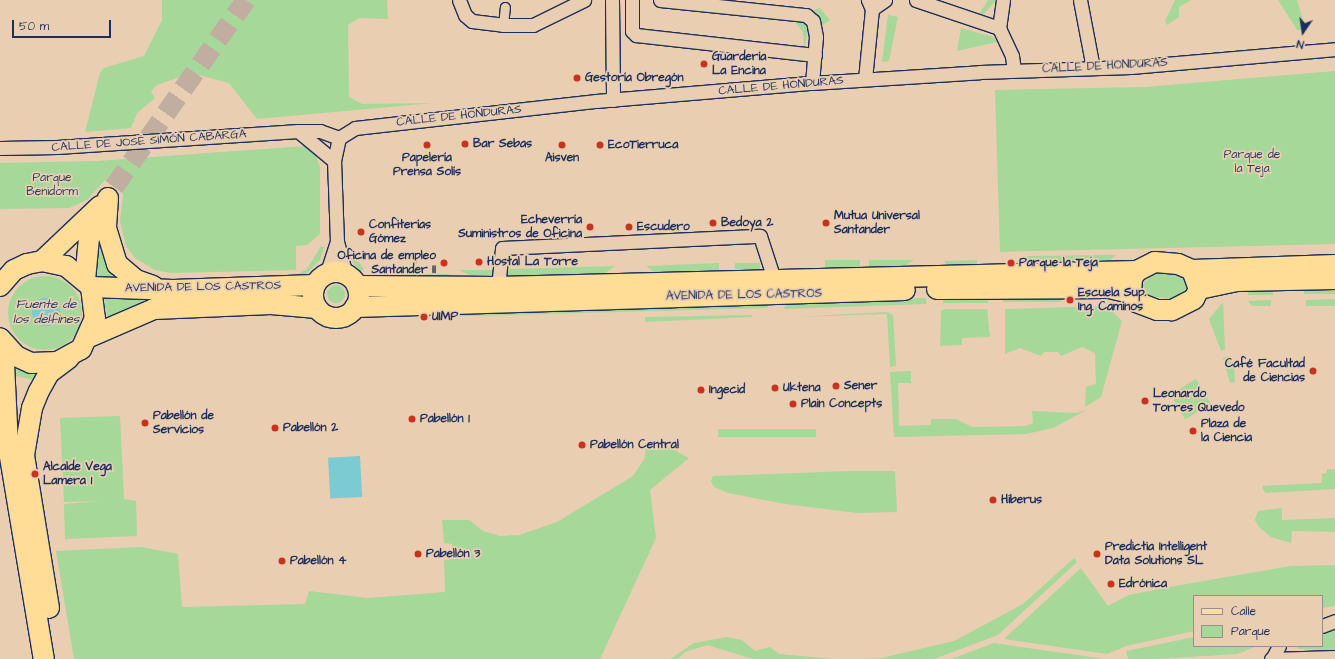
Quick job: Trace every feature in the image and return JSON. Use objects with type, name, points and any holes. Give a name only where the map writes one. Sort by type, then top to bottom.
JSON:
[{"type":"main road","points":[[0,286],[14,270],[42,261],[111,193]]},
{"type":"main road","points":[[58,659],[24,455],[32,408],[39,391],[49,373],[69,358],[89,337],[95,318],[88,283],[90,238],[111,193]]},
{"type":"main road","points":[[111,193],[106,228],[117,264],[136,280],[164,289]]},
{"type":"main road","points":[[42,261],[66,266],[88,283]]},
{"type":"main road","points":[[1335,265],[1192,270],[1168,262],[1155,262],[1137,271],[1132,278],[1132,292],[1136,302],[1146,307],[1172,310],[1186,305],[1199,289],[1238,281],[1335,279]]},
{"type":"main road","points":[[1192,270],[1199,289]]},
{"type":"main road","name":"AVENIDA DE LOS CASTROS","points":[[352,281],[498,287],[1137,271]]},
{"type":"main road","points":[[320,280],[352,281],[355,307],[338,318],[330,318],[317,308],[320,280]]},
{"type":"main road","name":"AVENIDA DE LOS CASTROS","points":[[88,283],[164,289],[320,280]]},
{"type":"main road","name":"AVENIDA DE LOS CASTROS","points":[[355,307],[935,289],[1109,288],[1132,292]]},
{"type":"main road","name":"AVENIDA DE LOS CASTROS","points":[[89,337],[154,309],[271,304],[317,308]]},
{"type":"main road","points":[[2,340],[16,356],[31,363],[44,364],[69,358]]},
{"type":"main road","points":[[2,340],[8,445],[44,659]]},
{"type":"street","points":[[459,0],[465,15],[472,21],[503,25],[533,25],[584,0]]},
{"type":"street","points":[[612,0],[613,100]]},
{"type":"street","points":[[632,0],[632,31],[636,35],[814,55]]},
{"type":"street","points":[[660,0],[806,15],[813,21],[814,55],[812,83]]},
{"type":"street","points":[[865,79],[870,5],[885,0]]},
{"type":"street","points":[[916,0],[999,28]]},
{"type":"street","points":[[1003,0],[999,28],[1012,56],[1014,70]]},
{"type":"street","points":[[1080,0],[1093,68]]},
{"type":"street","points":[[503,25],[505,7]]},
{"type":"street","name":"CALLE DE HONDURAS","points":[[339,138],[365,126],[613,100],[865,79],[1014,70],[1093,68],[1334,49]]},
{"type":"street","points":[[298,131],[334,161]]},
{"type":"street","name":"CALLE DE JOSÉ SIMÓN CABARGA","points":[[0,148],[298,131],[320,131],[339,138]]},
{"type":"street","points":[[339,138],[334,161],[337,242],[352,281]]},
{"type":"street","name":"AVENIDA DE LOS CASTROS","points":[[498,287],[502,248],[760,236],[774,279]]},
{"type":"street","points":[[320,280],[337,242]]},
{"type":"street","points":[[1323,626],[1335,621]]},
{"type":"street","points":[[1271,659],[1278,647]]},
{"type":"street","points":[[1271,659],[1335,656]]},
{"type":"green space","points":[[162,0],[387,0],[388,19],[359,18],[348,25],[349,97],[362,104],[433,103],[257,119],[229,83],[191,73],[157,85],[151,91],[155,98],[137,113],[131,128],[85,132],[100,73],[104,68],[144,56],[162,20]]},
{"type":"green space","points":[[988,0],[996,0],[984,14],[978,16]]},
{"type":"green space","points":[[1175,0],[1191,0],[1179,7],[1179,17],[1167,25],[1165,21]]},
{"type":"green space","points":[[1278,0],[1297,0],[1306,30],[1297,30]]},
{"type":"green space","points":[[820,8],[830,20],[820,27],[812,11]]},
{"type":"green space","points":[[888,15],[898,17],[889,61],[882,62]]},
{"type":"green space","points":[[800,20],[809,28],[804,48],[803,32],[795,22]]},
{"type":"green space","points":[[961,28],[993,37],[997,42],[957,51]]},
{"type":"green space","name":"Parque de la Teja","points":[[1335,71],[1335,244],[1000,252],[995,90],[1145,87]]},
{"type":"green space","name":"Parque Benidorm","points":[[306,146],[315,153],[320,167],[320,234],[307,245],[296,246],[296,270],[171,273],[155,270],[135,258],[126,246],[120,222],[123,194],[105,180],[87,200],[69,208],[0,209],[0,163],[97,161]]},
{"type":"green space","points":[[94,242],[102,243],[126,279],[113,280],[97,276]]},
{"type":"green space","points":[[321,246],[324,247],[320,260],[304,276],[181,281],[180,278],[295,276],[307,269]]},
{"type":"green space","points":[[349,249],[364,269],[361,272],[351,260]]},
{"type":"green space","points":[[1116,255],[1109,261],[1028,263],[1027,256]]},
{"type":"green space","points":[[825,260],[860,260],[860,268],[825,268]]},
{"type":"green space","points":[[869,260],[914,260],[904,266],[869,267]]},
{"type":"green space","points":[[977,260],[977,265],[948,266],[944,261]]},
{"type":"green space","points":[[719,263],[719,270],[654,272],[646,266]]},
{"type":"green space","points":[[735,263],[760,263],[760,269],[735,269]]},
{"type":"green space","points":[[615,266],[604,274],[506,277],[505,269]]},
{"type":"green space","points":[[459,270],[494,270],[494,277],[473,277]]},
{"type":"green space","points":[[1156,273],[1170,273],[1186,279],[1186,291],[1170,299],[1149,296],[1142,284]]},
{"type":"green space","points":[[403,274],[449,274],[450,277],[403,278]]},
{"type":"green space","points":[[45,276],[59,279],[71,287],[79,299],[82,313],[79,327],[71,339],[59,347],[45,350],[31,347],[19,339],[11,327],[8,313],[11,299],[19,287],[31,279]]},
{"type":"green space","points":[[332,285],[340,285],[345,290],[343,301],[340,303],[332,303],[327,298],[327,290]]},
{"type":"green space","points":[[1304,287],[1335,287],[1335,294],[1304,294]]},
{"type":"green space","points":[[1248,289],[1273,289],[1273,295],[1248,295]]},
{"type":"green space","points":[[1003,294],[1061,294],[1061,302],[1003,302]]},
{"type":"green space","points":[[104,296],[123,298],[168,297],[107,317]]},
{"type":"green space","points":[[943,296],[988,296],[988,303],[943,303]]},
{"type":"green space","points":[[926,298],[926,304],[783,309],[790,301]]},
{"type":"green space","points":[[1335,299],[1335,306],[1306,306],[1306,300]]},
{"type":"green space","points":[[1271,300],[1271,306],[1252,306],[1248,301]]},
{"type":"green space","points":[[1223,302],[1225,349],[1221,351],[1209,319]]},
{"type":"green space","points":[[769,304],[767,308],[433,317],[433,310]]},
{"type":"green space","points":[[1107,306],[1122,321],[1101,397],[1085,407],[1086,387],[1096,384],[1095,353],[1082,347],[1061,356],[1058,352],[1044,352],[1041,356],[1020,348],[1005,354],[1005,309]]},
{"type":"green space","points":[[945,309],[987,309],[990,337],[962,338],[962,345],[940,346],[941,311]]},
{"type":"green space","points":[[887,312],[893,315],[896,366],[890,367],[887,314],[795,317]]},
{"type":"green space","points":[[752,315],[752,317],[645,322],[645,317]]},
{"type":"green space","points":[[1228,356],[1234,364],[1235,382],[1230,383],[1223,358]]},
{"type":"green space","points":[[17,367],[38,373],[34,380],[16,376]]},
{"type":"green space","points":[[911,371],[911,383],[898,383],[899,426],[931,425],[931,419],[956,419],[972,427],[1026,426],[1033,423],[1032,411],[1076,413],[1086,410],[1053,428],[1026,434],[894,437],[890,372]]},
{"type":"green space","points":[[1196,379],[1211,404],[1185,419],[1170,394]]},
{"type":"green space","points":[[120,416],[124,499],[136,501],[137,536],[65,539],[64,504],[101,501],[64,502],[60,418]]},
{"type":"green space","points":[[718,429],[816,429],[816,437],[718,437]]},
{"type":"green space","points":[[659,442],[689,458],[650,490],[656,538],[600,659],[74,659],[56,551],[141,547],[178,554],[182,607],[305,604],[309,591],[368,598],[445,592],[444,560],[453,559],[452,544],[444,543],[442,520],[469,520],[483,531],[500,536],[519,535],[557,522],[633,476],[645,458],[646,443]]},
{"type":"green space","points":[[1327,469],[1335,469],[1335,489],[1265,493],[1262,486],[1322,483],[1322,474],[1327,473]]},
{"type":"green space","points":[[851,471],[895,471],[897,512],[857,513],[785,504],[728,493],[714,487],[711,481],[713,476]]},
{"type":"green space","points":[[1282,508],[1282,520],[1335,518],[1335,532],[1292,531],[1291,543],[1271,537],[1258,526],[1255,520],[1258,511]]},
{"type":"green space","points":[[1074,558],[1077,562],[998,635],[934,659],[857,659],[881,658],[954,641],[1023,604]]},
{"type":"green space","points":[[1335,565],[1335,606],[1323,608],[1323,595],[1193,595],[1193,631],[1126,646],[1107,654],[1004,639],[1081,568],[1108,606],[1129,595],[1291,566]]},
{"type":"green space","points":[[1335,628],[1335,650],[1298,649],[1297,647],[1323,647],[1323,633]]},
{"type":"green space","points":[[726,637],[742,640],[755,651],[770,647],[779,654],[836,659],[753,659],[707,645],[685,652],[678,659],[670,659],[694,643]]},
{"type":"green space","points":[[1193,637],[1193,647],[1254,647],[1237,654],[1158,659],[1128,659],[1126,651]]},
{"type":"green space","points":[[994,643],[1105,659],[951,659]]},
{"type":"water","name":"Fuente de los delfines","points":[[46,298],[56,302],[60,312],[56,322],[46,326],[36,322],[32,312],[36,302]]},
{"type":"water","points":[[360,456],[362,497],[330,499],[328,458]]},
{"type":"tunnel","points":[[114,187],[246,0]]},
{"type":"place","name":"Guardería La Encina","points":[[704,64]]},
{"type":"place","name":"Gestoría Obregón","points":[[577,78]]},
{"type":"place","name":"Bar Sebas","points":[[465,144]]},
{"type":"place","name":"Papelería Prensa Solís","points":[[427,145]]},
{"type":"place","name":"Aisven","points":[[562,145]]},
{"type":"place","name":"EcoTierruca","points":[[600,145]]},
{"type":"place","name":"Bedoya 2","points":[[713,223]]},
{"type":"place","name":"Mutua Universal Santander","points":[[826,223]]},
{"type":"place","name":"Echeverría Suministros de Oficina","points":[[590,227]]},
{"type":"place","name":"Escudero","points":[[629,227]]},
{"type":"place","name":"Confiterías Gómez","points":[[361,232]]},
{"type":"place","name":"Hostal La Torre","points":[[479,262]]},
{"type":"place","name":"Oficina de empleo Santander II","points":[[444,263]]},
{"type":"place","name":"Parque la Teja","points":[[1011,263]]},
{"type":"place","name":"Escuela Sup. Ing. Caminos","points":[[1070,300]]},
{"type":"place","name":"UIMP","points":[[424,317]]},
{"type":"place","name":"Café Facultad de Ciencias","points":[[1313,371]]},
{"type":"place","name":"Sener","points":[[836,386]]},
{"type":"place","name":"Uktena","points":[[775,388]]},
{"type":"place","name":"Ingecid","points":[[701,390]]},
{"type":"place","name":"Leonardo Torres Quevedo","points":[[1145,401]]},
{"type":"place","name":"Plain Concepts","points":[[793,404]]},
{"type":"place","name":"Pabellón 1","points":[[412,419]]},
{"type":"place","name":"Pabellón de Servicios","points":[[145,423]]},
{"type":"place","name":"Pabellón 2","points":[[275,428]]},
{"type":"place","name":"Plaza de la Ciencia","points":[[1193,431]]},
{"type":"place","name":"Pabellón Central","points":[[582,445]]},
{"type":"place","name":"Alcalde Vega Lamera 1","points":[[35,474]]},
{"type":"place","name":"Hiberus","points":[[993,500]]},
{"type":"place","name":"Pabellón 3","points":[[418,554]]},
{"type":"place","name":"Predictia Intelligent Data Solutions SL","points":[[1097,554]]},
{"type":"place","name":"Pabellón 4","points":[[282,561]]},
{"type":"place","name":"Edrónica","points":[[1111,584]]}]
